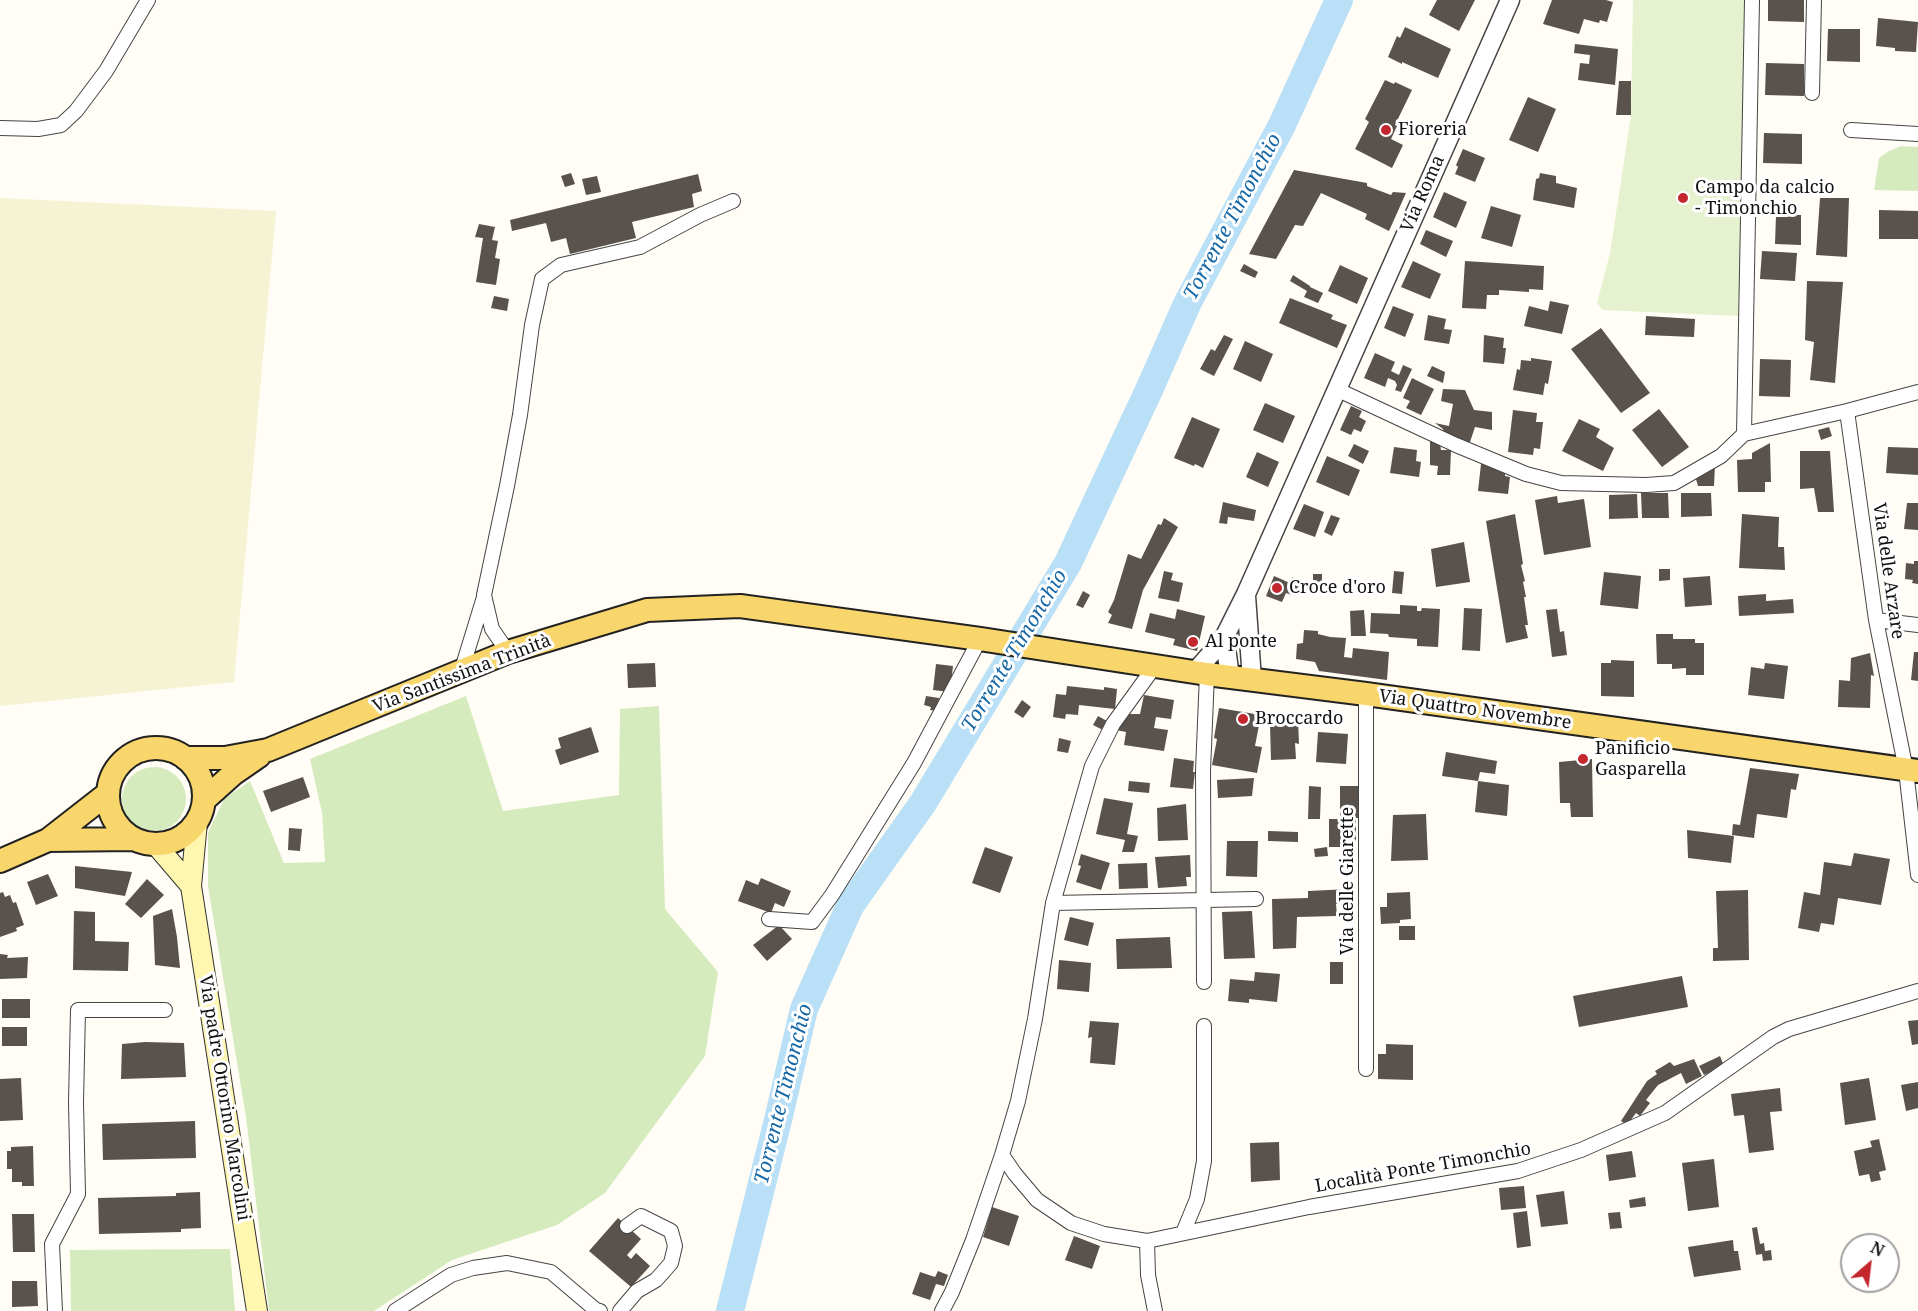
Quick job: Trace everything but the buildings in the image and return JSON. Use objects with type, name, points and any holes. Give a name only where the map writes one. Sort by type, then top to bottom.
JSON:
[{"type":"main road","name":"Via Santissima Trinità","points":[[107,794],[110,780],[117,766],[142,750],[157,748],[172,751],[185,758],[225,758],[268,750],[508,652],[647,610],[740,606],[1068,652]]},
{"type":"main road","name":"Via Quattro Novembre","points":[[1068,652],[1201,673],[1912,770]]},
{"type":"main road","name":"Via Santissima Trinità","points":[[204,800],[233,774],[268,750]]},
{"type":"main road","points":[[48,840],[133,839],[156,845],[179,838],[189,832],[197,822],[204,800],[204,788],[200,777],[185,758]]},
{"type":"main road","points":[[0,861],[48,840],[107,794],[114,820],[122,831],[133,839]]},
{"type":"main road","name":"Via padre Ottorino Marcolini","points":[[197,822],[190,886],[258,1311]]},
{"type":"main road","points":[[156,845],[190,886]]},
{"type":"street","points":[[0,128],[38,129],[62,125],[76,111],[106,71],[148,0]]},
{"type":"street","name":"Via Roma","points":[[1201,673],[1222,640],[1246,594],[1510,0]]},
{"type":"street","points":[[1744,434],[1752,0]]},
{"type":"street","points":[[1812,93],[1814,0]]},
{"type":"street","points":[[1851,130],[1918,134]]},
{"type":"street","points":[[461,672],[484,595],[507,486],[520,415],[532,325],[542,279],[561,265],[640,247],[700,215],[734,201]]},
{"type":"street","points":[[1336,389],[1456,445],[1526,474],[1561,483],[1646,485],[1674,483],[1721,456],[1744,434],[1847,411],[1918,392]]},
{"type":"street","name":"Via delle Arzare","points":[[1847,411],[1876,620],[1912,770],[1918,875]]},
{"type":"street","name":"Via Roma","points":[[1241,678],[1246,594]]},
{"type":"street","points":[[484,595],[492,630],[508,652]]},
{"type":"street","points":[[1876,620],[1918,625]]},
{"type":"street","points":[[769,919],[812,922],[832,895],[914,763],[983,640]]},
{"type":"street","points":[[1222,640],[1227,656],[1241,678]]},
{"type":"street","points":[[942,1311],[973,1240],[1018,1101],[1035,1019],[1053,903],[1092,766],[1113,724],[1155,666]]},
{"type":"street","points":[[1201,673],[1204,982]]},
{"type":"street","name":"Via delle Giarette","points":[[1366,694],[1366,1069]]},
{"type":"street","points":[[1053,903],[1256,899]]},
{"type":"street","name":"Località Ponte Timonchio","points":[[1002,1155],[1037,1200],[1071,1223],[1104,1234],[1147,1241],[1309,1207],[1488,1177],[1549,1162],[1665,1113],[1773,1037],[1789,1029],[1918,991]]},
{"type":"street","points":[[55,1311],[52,1244],[78,1194],[76,1102],[78,1010],[165,1010]]},
{"type":"street","points":[[1183,1233],[1197,1198],[1204,1161],[1203,1026]]},
{"type":"street","points":[[620,1311],[637,1291],[656,1280],[671,1263],[675,1246],[671,1231],[641,1216],[627,1226]]},
{"type":"street","points":[[1147,1241],[1148,1275],[1155,1311]]},
{"type":"street","points":[[395,1311],[451,1275],[474,1268],[507,1263],[551,1272],[600,1311]]},
{"type":"shaded area","points":[[0,198],[276,211],[234,682],[0,706]]},
{"type":"green space","points":[[1633,0],[1745,0],[1739,316],[1602,310],[1597,303],[1610,253],[1631,115]]},
{"type":"green space","points":[[1901,146],[1918,147],[1918,191],[1874,190],[1879,158]]},
{"type":"green space","points":[[466,696],[503,811],[619,795],[620,709],[659,706],[665,909],[718,972],[705,1056],[605,1193],[557,1225],[452,1260],[374,1311],[269,1311],[246,1117],[208,886],[208,833],[224,799],[250,781],[284,863],[325,862],[322,813],[310,759]]},
{"type":"green space","points":[[154,767],[172,772],[177,776],[181,781],[186,799],[181,817],[177,822],[172,826],[154,831],[136,826],[131,822],[127,817],[122,799],[127,781],[131,776],[136,772]]},
{"type":"green space","points":[[230,1249],[235,1311],[71,1311],[70,1250]]},
{"type":"waterway","name":"Torrente Timonchio","points":[[730,1311],[804,1009],[850,906],[923,803],[1068,563],[1187,304],[1282,125],[1339,0]]},
{"type":"place","name":"Fioreria","points":[[1386,130]]},
{"type":"place","name":"Campo da calcio - Timonchio","points":[[1683,198]]},
{"type":"place","name":"Croce d'oro","points":[[1277,588]]},
{"type":"place","name":"Al ponte","points":[[1193,642]]},
{"type":"place","name":"Broccardo","points":[[1243,719]]},
{"type":"place","name":"Panificio Gasparella","points":[[1583,759]]}]
